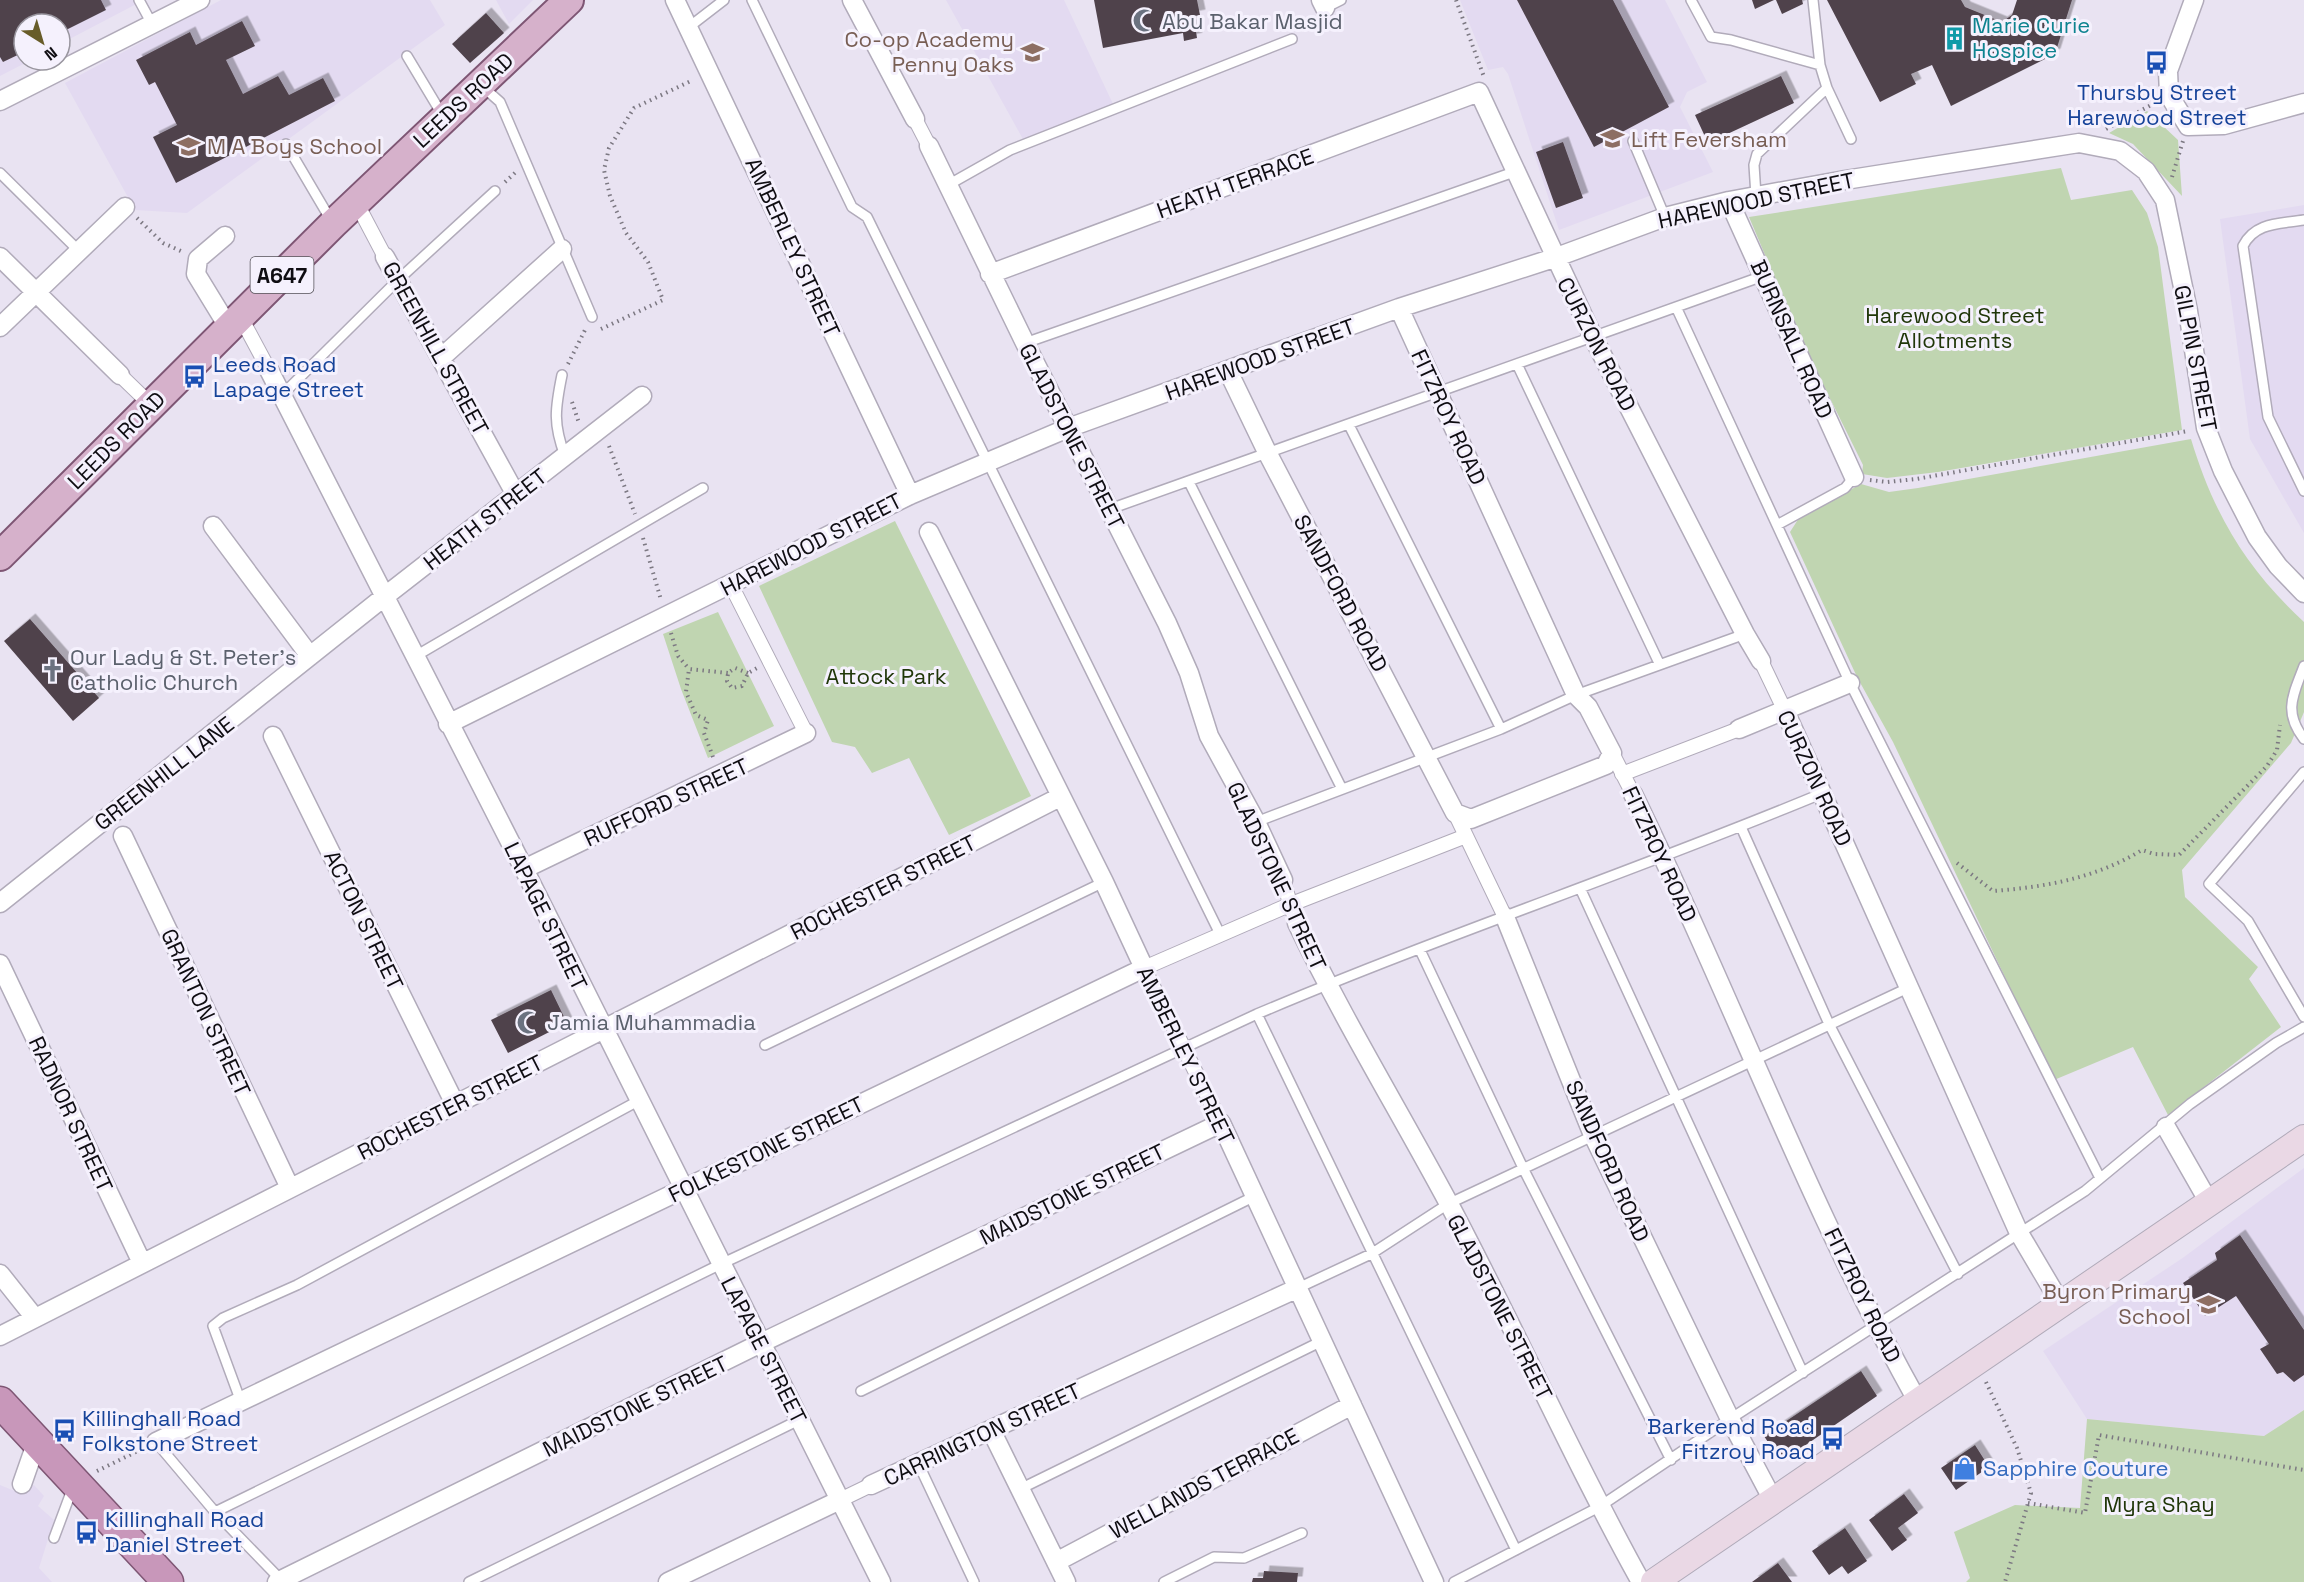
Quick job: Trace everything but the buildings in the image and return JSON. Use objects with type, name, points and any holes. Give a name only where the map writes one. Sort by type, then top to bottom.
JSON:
[{"type":"highway","points":[[0,1402],[168,1582]]},
{"type":"main road","name":"LEEDS ROAD","points":[[0,555],[333,224],[569,0]]},
{"type":"main road","points":[[1654,1582],[2304,1138]]},
{"type":"street","points":[[0,100],[200,0]]},
{"type":"street","name":"AMBERLEY STREET","points":[[675,0],[910,495]]},
{"type":"street","name":"GLADSTONE STREET","points":[[852,0],[915,118],[990,274],[1167,622],[1189,673],[1209,736],[1256,822],[1283,880],[1289,905],[1326,984],[1448,1204],[1599,1507],[1641,1582]]},
{"type":"street","points":[[2194,0],[2168,71],[2169,95],[2184,121],[2224,124],[2304,103]]},
{"type":"street","name":"CURZON ROAD","points":[[1479,92],[1514,172],[1592,335],[1761,661],[1823,793],[2019,1233],[2061,1304]]},
{"type":"street","name":"HEATH TERRACE","points":[[990,274],[1479,92]]},
{"type":"street","name":"HAREWOOD STREET","points":[[448,724],[910,495],[1068,428],[1399,308],[1554,258],[1665,217],[1729,201],[2079,143],[2120,151]]},
{"type":"street","name":"GILPIN STREET","points":[[2120,151],[2146,171],[2165,200],[2188,311],[2206,428],[2223,471],[2257,537],[2278,566],[2304,593]]},
{"type":"street","name":"BURNSALL ROAD","points":[[1729,201],[1854,477]]},
{"type":"street","name":"GREENHILL STREET","points":[[356,202],[516,495]]},
{"type":"street","points":[[0,327],[125,207]]},
{"type":"street","points":[[225,236],[198,258],[196,274],[234,322]]},
{"type":"street","points":[[442,357],[562,249]]},
{"type":"street","points":[[0,257],[151,405]]},
{"type":"street","name":"FITZROY ROAD","points":[[1399,308],[1576,695],[1588,707],[1633,794],[1876,1326],[1918,1402]]},
{"type":"street","name":"LAPAGE STREET","points":[[234,322],[269,370],[282,394],[881,1582]]},
{"type":"street","name":"SANDFORD ROAD","points":[[1228,371],[1268,454],[1464,822],[1593,1135],[1730,1419],[1774,1502]]},
{"type":"street","points":[[585,440],[642,396]]},
{"type":"street","name":"HEATH STREET","points":[[384,597],[585,440]]},
{"type":"street","points":[[213,526],[310,656]]},
{"type":"street","name":"AMBERLEY STREET","points":[[929,532],[1104,882],[1144,968],[1185,1046],[1253,1197],[1298,1288],[1434,1582]]},
{"type":"street","points":[[731,585],[806,733]]},
{"type":"street","name":"GREENHILL LANE","points":[[0,903],[384,597]]},
{"type":"street","points":[[1622,774],[1785,711],[1850,683]]},
{"type":"street","name":"RUFFORD STREET","points":[[524,870],[806,733]]},
{"type":"street","name":"ACTON STREET","points":[[273,736],[455,1104]]},
{"type":"street","name":"FOLKESTONE STREET","points":[[156,1442],[1144,968],[1289,905],[1464,822],[1606,765],[1612,753]]},
{"type":"street","name":"ROCHESTER STREET","points":[[0,1336],[1060,797]]},
{"type":"street","name":"GRANTON STREET","points":[[123,836],[290,1188]]},
{"type":"street","name":"RADNOR STREET","points":[[0,964],[142,1263]]},
{"type":"street","name":"MAIDSTONE STREET","points":[[279,1581],[761,1343],[1221,1123]]},
{"type":"street","points":[[2166,1127],[2210,1204]]},
{"type":"street","points":[[0,1274],[35,1318]]},
{"type":"street","name":"CARRINGTON STREET","points":[[668,1582],[871,1485],[1298,1288]]},
{"type":"street","name":"WELLANDS TERRACE","points":[[1056,1562],[1352,1405]]},
{"type":"street","points":[[991,1430],[1066,1582]]},
{"type":"street","points":[[22,1484],[37,1441]]},
{"type":"lane","points":[[139,0],[152,24]]},
{"type":"lane","points":[[689,27],[724,0]]},
{"type":"lane","points":[[752,0],[852,207],[867,217],[1221,936]]},
{"type":"lane","points":[[1691,0],[1711,37],[1731,40],[1820,65]]},
{"type":"lane","points":[[1813,0],[1820,65],[1827,88],[1851,139]]},
{"type":"lane","points":[[948,185],[1010,150],[1292,39]]},
{"type":"lane","points":[[407,56],[444,118]]},
{"type":"lane","points":[[480,84],[500,102],[591,317]]},
{"type":"lane","points":[[1756,196],[1754,165],[1757,154],[1827,88]]},
{"type":"lane","points":[[1633,141],[1665,217]]},
{"type":"lane","points":[[286,144],[333,224]]},
{"type":"lane","points":[[1025,343],[1514,172]]},
{"type":"lane","points":[[0,173],[80,252]]},
{"type":"lane","points":[[282,394],[398,280],[495,191]]},
{"type":"lane","points":[[2304,220],[2259,227],[2248,235],[2243,246],[2268,417],[2304,491]]},
{"type":"lane","points":[[1110,509],[1438,393],[1592,335],[1677,309],[1763,276]]},
{"type":"lane","points":[[1677,309],[1850,683],[2100,1178]]},
{"type":"lane","points":[[1517,364],[1659,663]]},
{"type":"lane","points":[[562,375],[554,413],[557,433],[565,456]]},
{"type":"lane","points":[[1349,424],[1501,729]]},
{"type":"lane","points":[[1777,525],[1845,488],[1854,477]]},
{"type":"lane","points":[[1190,482],[1341,788]]},
{"type":"lane","points":[[414,657],[703,488]]},
{"type":"lane","points":[[1256,822],[1501,729],[1576,695],[1659,663],[1745,634]]},
{"type":"lane","points":[[2304,666],[2290,702],[2293,718],[2304,740]]},
{"type":"lane","points":[[2304,772],[2209,884],[2248,921],[2304,1017]]},
{"type":"lane","points":[[215,1512],[721,1264],[1185,1046],[1326,984],[1663,857],[1823,793]]},
{"type":"lane","points":[[1741,827],[1829,1024],[1958,1274]]},
{"type":"lane","points":[[765,1045],[1104,882]]},
{"type":"lane","points":[[1580,888],[1803,1373]]},
{"type":"lane","points":[[1420,950],[1524,1170],[1671,1460]]},
{"type":"lane","points":[[1298,1288],[1371,1254],[1448,1204],[1910,987]]},
{"type":"lane","points":[[1257,1014],[1516,1550]]},
{"type":"lane","points":[[1454,1582],[1599,1507],[1730,1419],[1958,1274],[2085,1191],[2166,1127],[2190,1104],[2235,1071],[2304,1027]]},
{"type":"lane","points":[[241,1402],[213,1326],[218,1322],[297,1285],[638,1101]]},
{"type":"lane","points":[[861,1391],[1253,1197]]},
{"type":"lane","points":[[1020,1489],[1322,1341]]},
{"type":"lane","points":[[469,1582],[799,1420]]},
{"type":"lane","points":[[156,1442],[215,1512],[279,1581]]},
{"type":"lane","points":[[918,1464],[974,1582]]},
{"type":"lane","points":[[54,1538],[75,1482]]},
{"type":"lane","points":[[1164,1582],[1214,1557],[1244,1558],[1302,1533]]},
{"type":"path","points":[[1456,0],[1484,75],[1479,92]]},
{"type":"path","points":[[591,317],[597,331],[663,300],[648,262],[626,233],[610,196],[604,170],[609,148],[634,108],[711,72]]},
{"type":"path","points":[[2079,143],[2169,95]]},
{"type":"path","points":[[2165,200],[2184,121]]},
{"type":"path","points":[[495,191],[526,163]]},
{"type":"path","points":[[125,207],[163,243],[198,258]]},
{"type":"path","points":[[585,440],[562,375],[591,317]]},
{"type":"path","points":[[1854,477],[1887,483],[1916,479],[2206,428]]},
{"type":"path","points":[[665,616],[678,656],[688,669],[686,692],[696,715],[708,720],[704,733],[712,756]]},
{"type":"path","points":[[688,669],[728,673],[735,668],[748,673],[742,686],[732,688],[727,681],[728,673]]},
{"type":"path","points":[[1940,858],[1949,856],[1993,891],[2036,888],[2081,877],[2117,865],[2142,850],[2154,854],[2179,855],[2267,766],[2277,750],[2282,707],[2290,702]]},
{"type":"path","points":[[1976,1363],[2017,1448],[2031,1493],[2005,1582]]},
{"type":"path","points":[[2028,1503],[2085,1513],[2099,1435],[2304,1470]]},
{"type":"path","points":[[75,1482],[156,1442]]},
{"type":"shaded area","points":[[0,0],[144,0],[72,38],[72,12],[12,12],[12,70],[0,76]]},
{"type":"shaded area","name":"M A Boys School","points":[[221,0],[430,0],[445,25],[187,213],[135,210],[65,83]]},
{"type":"shaded area","points":[[496,0],[533,0],[509,24]]},
{"type":"shaded area","name":"Co-op Academy Penny Oaks","points":[[946,0],[1064,0],[1113,104],[1024,141]]},
{"type":"shaded area","name":"Lift Feversham","points":[[1460,0],[1665,0],[1707,82],[1687,92],[1680,107],[1713,172],[1559,230],[1508,74],[1503,67],[1488,70]]},
{"type":"shaded area","points":[[2304,205],[2304,533],[2250,439],[2220,219]]},
{"type":"shaded area","name":"Byron Primary School","points":[[2304,1168],[2304,1410],[2265,1436],[2087,1419],[2043,1351],[2184,1257]]},
{"type":"shaded area","points":[[0,1485],[22,1494],[34,1485],[44,1496],[38,1506],[54,1520],[39,1568],[52,1582],[0,1582]]},
{"type":"green space","points":[[2147,111],[2178,140],[2182,196],[2133,144],[2109,133]]},
{"type":"green space","name":"Harewood Street Allotments","points":[[2061,168],[2071,200],[2132,190],[2147,213],[2158,247],[2182,430],[1938,472],[1887,478],[1862,474],[1863,465],[1801,340],[1749,217]]},
{"type":"green space","points":[[2191,439],[2210,492],[2234,539],[2265,581],[2304,622],[2304,712],[2291,743],[2182,870],[2185,897],[2258,967],[2249,979],[2281,1027],[2168,1115],[2133,1047],[2054,1080],[1893,742],[1857,677],[1790,532],[1799,518],[1861,484],[1889,492]]},
{"type":"green space","name":"Attock Park","points":[[895,521],[1031,796],[949,835],[909,758],[872,773],[855,747],[832,742],[759,586]]},
{"type":"green space","points":[[718,612],[774,726],[708,758],[681,689],[663,634]]},
{"type":"green space","name":"Myra Shay","points":[[2304,1410],[2304,1582],[1966,1582],[1970,1578],[1954,1532],[2015,1505],[2080,1508],[2087,1419],[2264,1436]]},
{"type":"place","name":"Abu Bakar Masjid","points":[[1144,21]]},
{"type":"place","name":"Marie Curie Hospice","points":[[1954,38]]},
{"type":"place","name":"Co-op Academy Penny Oaks","points":[[1032,52]]},
{"type":"place","name":"Thursby Street Harewood Street","points":[[2157,63]]},
{"type":"place","name":"Lift Feversham","points":[[1613,139]]},
{"type":"place","name":"M A Boys School","points":[[189,146]]},
{"type":"place","name":"Leeds Road Lapage Street","points":[[195,377]]},
{"type":"place","name":"Our Lady & St. Peter’s Catholic Church","points":[[52,670]]},
{"type":"place","name":"Jamia Muhammadia","points":[[529,1022]]},
{"type":"place","name":"Byron Primary School","points":[[2209,1304]]},
{"type":"place","name":"Killinghall Road Folkstone Street","points":[[64,1431]]},
{"type":"place","name":"Barkerend Road Fitzroy Road","points":[[1833,1439]]},
{"type":"place","name":"Sapphire Couture","points":[[1965,1468]]},
{"type":"place","name":"Killinghall Road Daniel Street","points":[[87,1532]]}]
